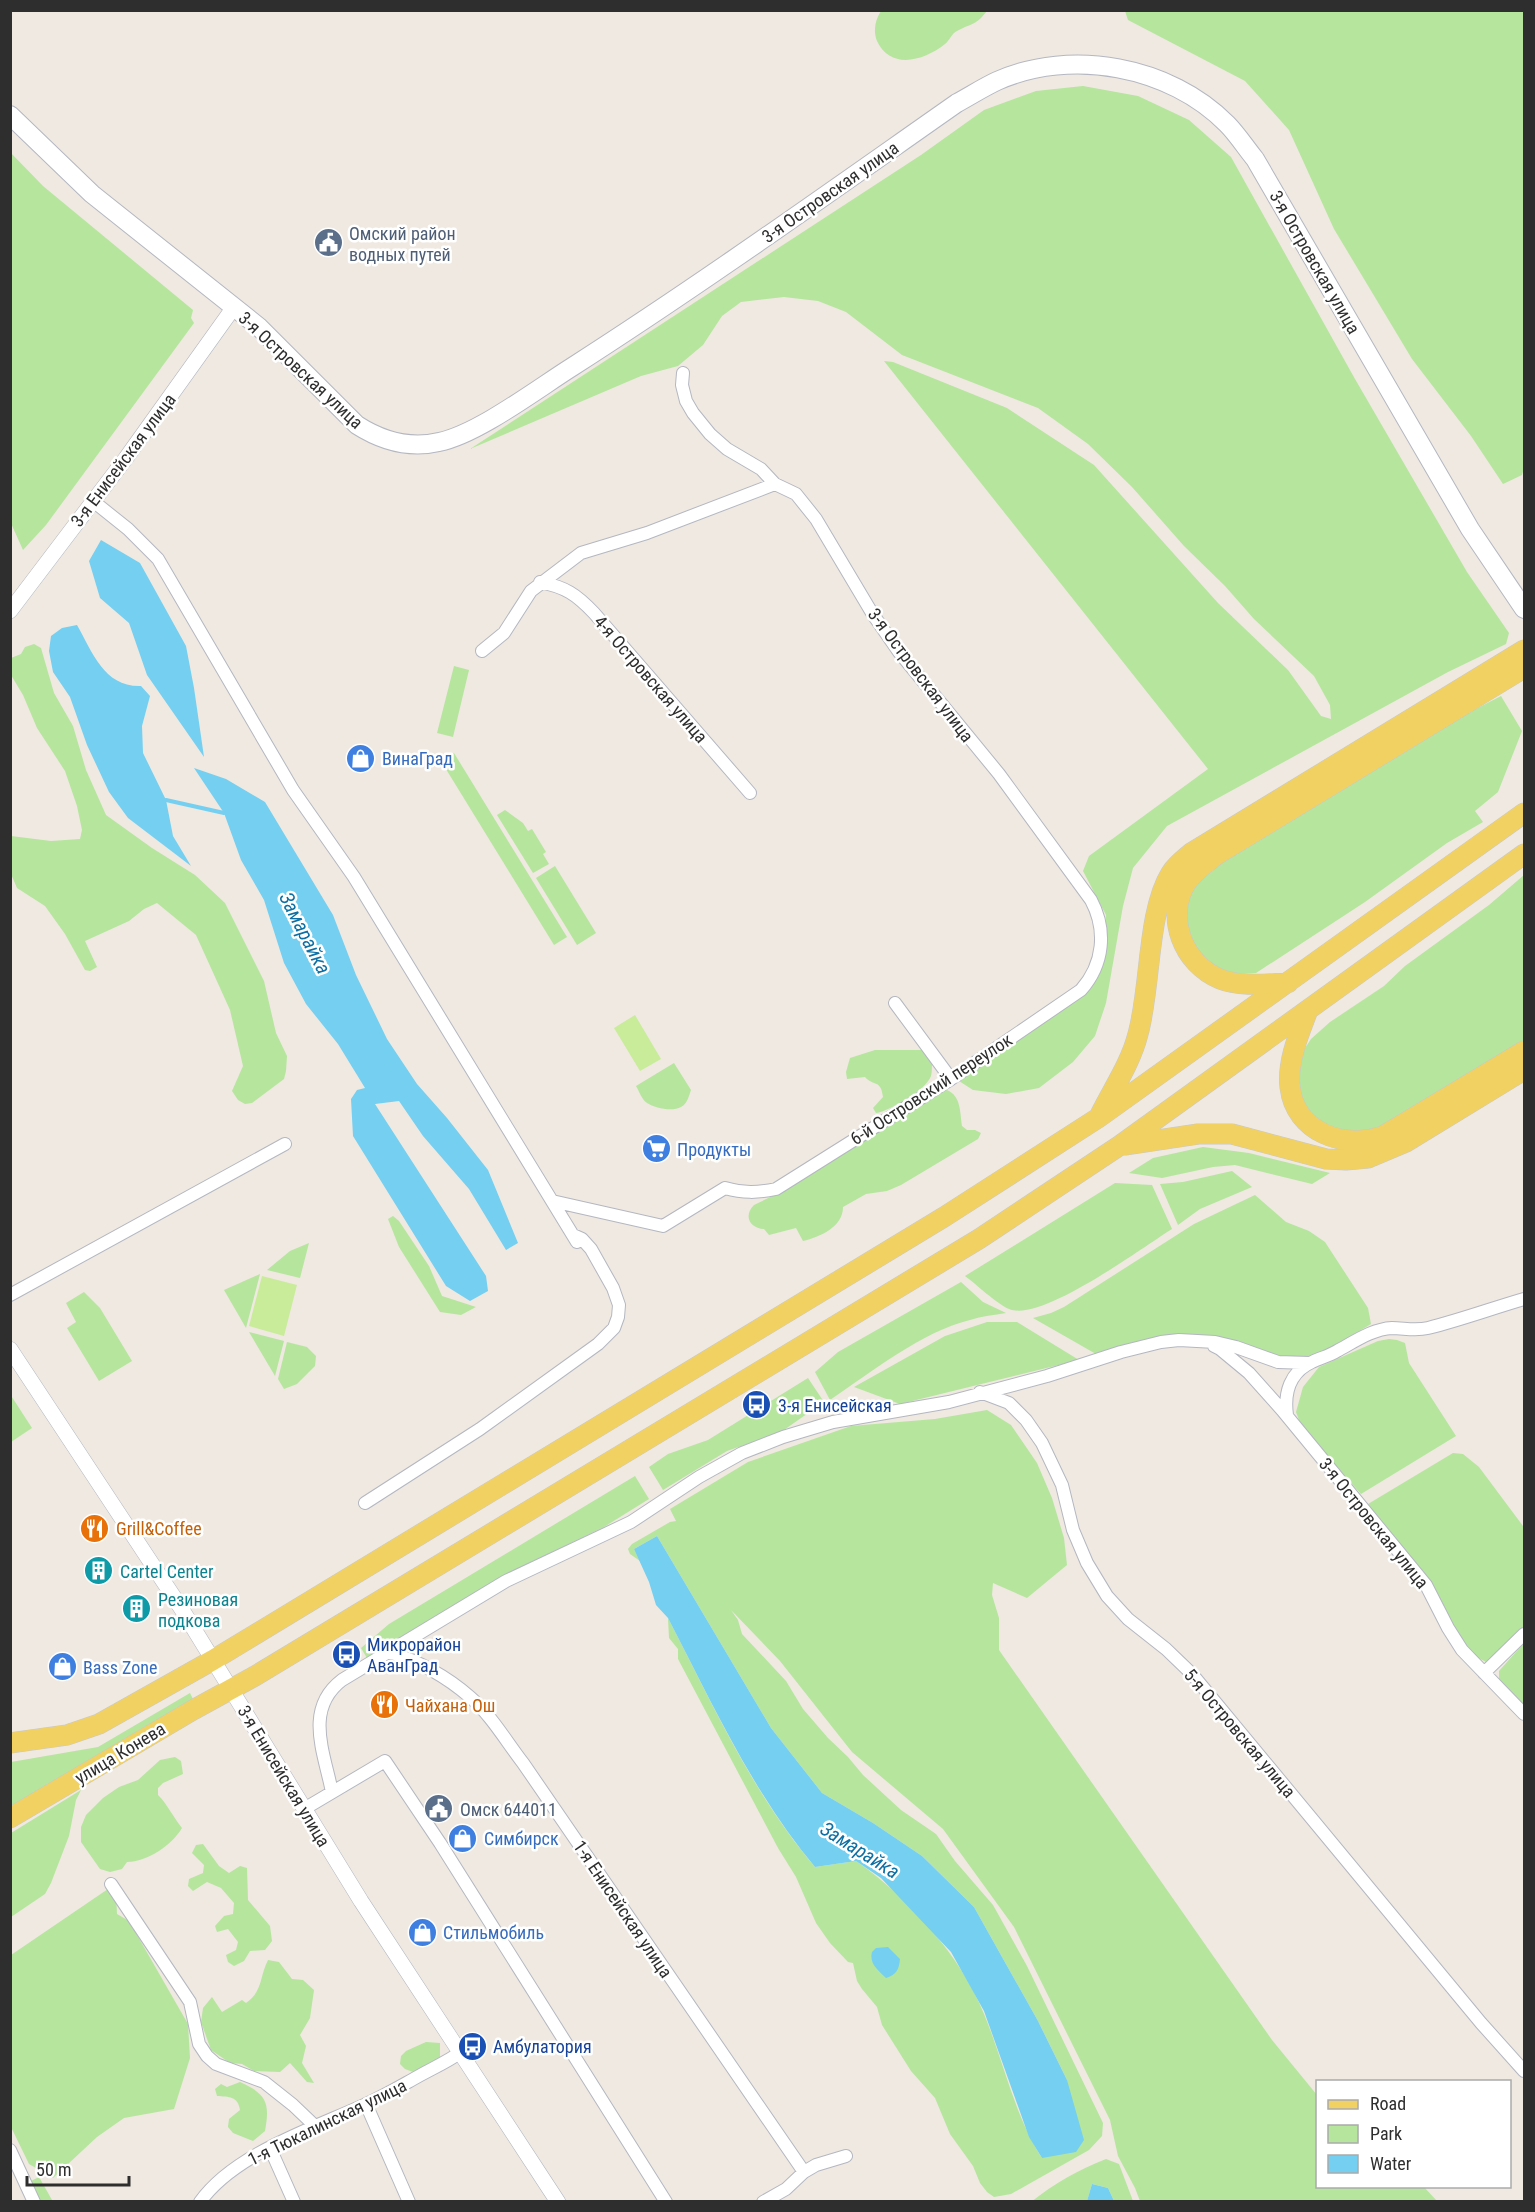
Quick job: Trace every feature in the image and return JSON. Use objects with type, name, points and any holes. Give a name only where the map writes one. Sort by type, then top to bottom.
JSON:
[{"type":"main road","name":"3-я Островская улица","points":[[10,115],[92,194],[259,327],[357,425],[372,435],[406,444],[439,442],[455,437],[482,423],[653,315],[957,103],[998,81],[1035,70],[1070,65],[1130,71],[1165,82],[1196,99],[1227,124],[1255,159],[1470,529],[1524,609]]},
{"type":"main road","points":[[1098,1118],[1138,1036],[1145,1004],[1158,906],[1171,873],[1180,862],[1524,650]]},
{"type":"main road","points":[[1288,983],[1250,984],[1221,980],[1203,970],[1190,956],[1180,937],[1177,918],[1179,899],[1185,884],[1195,871],[1216,855],[1524,668]]},
{"type":"main road","name":"улица Конева","points":[[10,1743],[67,1735],[99,1724],[213,1660],[944,1216],[1098,1118],[1524,813]]},
{"type":"main road","name":"улица Конева","points":[[10,1818],[208,1701],[231,1690],[585,1479],[970,1245],[1119,1146],[1524,854]]},
{"type":"main road","points":[[1308,1010],[1291,1065],[1290,1086],[1293,1100],[1308,1123],[1322,1134],[1354,1143],[1368,1142],[1383,1136],[1524,1051]]},
{"type":"main road","points":[[1119,1146],[1198,1134],[1232,1134],[1326,1159],[1368,1158],[1406,1142],[1524,1070]]},
{"type":"street","name":"3-я Енисейская улица","points":[[10,611],[234,307]]},
{"type":"street","name":"3-я Островская улица","points":[[683,373],[682,385],[686,401],[710,434],[727,449],[761,469],[775,484],[796,494],[816,519],[872,613],[899,652],[999,774],[1091,900],[1099,915],[1101,939]]},
{"type":"street","points":[[482,651],[504,633],[522,602],[540,582],[581,553],[647,533],[775,484]]},
{"type":"street","points":[[93,501],[158,559],[293,790],[354,877],[575,1239],[582,1239],[591,1249],[613,1288],[619,1305],[614,1328],[598,1344],[480,1429],[365,1503]]},
{"type":"street","name":"4-я Островская улица","points":[[540,582],[559,586],[578,596],[750,793]]},
{"type":"street","name":"6-й Островский переулок","points":[[552,1201],[663,1226],[725,1188],[743,1192],[776,1189],[951,1079],[1081,990],[1099,959],[1101,939]]},
{"type":"street","points":[[895,1003],[951,1079]]},
{"type":"street","points":[[10,1295],[285,1144]]},
{"type":"street","points":[[1287,1416],[1286,1391],[1292,1378],[1309,1363],[1333,1354],[1362,1337],[1378,1331],[1392,1328],[1407,1330],[1427,1328],[1524,1299]]},
{"type":"street","points":[[332,1792],[319,1718],[322,1703],[330,1689],[506,1581],[631,1522],[699,1477],[742,1453],[783,1437],[833,1422],[939,1404],[1047,1376],[1135,1347],[1161,1342],[1198,1341],[1236,1347],[1278,1362],[1309,1363]]},
{"type":"street","name":"3-я Островская улица","points":[[1198,1341],[1220,1349],[1238,1363],[1287,1416],[1426,1585],[1457,1643],[1524,1714]]},
{"type":"street","name":"3-я Енисейская улица","points":[[10,1349],[213,1660],[361,1901],[558,2202]]},
{"type":"street","name":"5-я Островская улица","points":[[980,1392],[1009,1403],[1026,1420],[1042,1443],[1062,1485],[1073,1530],[1087,1563],[1107,1596],[1128,1619],[1166,1649],[1192,1674],[1481,2023],[1524,2071]]},
{"type":"street","points":[[1484,1673],[1524,1634]]},
{"type":"street","name":"1-я Енисейская улица","points":[[389,1652],[410,1659],[448,1680],[471,1698],[490,1720],[523,1763],[804,2172]]},
{"type":"street","points":[[304,1809],[385,1761],[440,1843],[666,2202]]},
{"type":"street","points":[[111,1884],[190,2002],[199,2044],[207,2056],[216,2064],[264,2082],[315,2126]]},
{"type":"street","name":"1-я Тюкалинская улица","points":[[200,2202],[222,2178],[270,2148],[366,2104],[461,2052]]},
{"type":"street","points":[[366,2104],[410,2202]]},
{"type":"street","points":[[270,2148],[294,2202]]},
{"type":"street","points":[[10,2150],[34,2202]]},
{"type":"street","points":[[763,2202],[786,2189],[804,2172],[816,2165],[846,2157]]},
{"type":"green space","points":[[881,10],[987,11],[977,22],[955,32],[937,50],[909,60],[891,56],[877,41],[875,26]]},
{"type":"green space","points":[[1125,11],[1524,11],[1524,468],[1522,475],[1503,484],[1471,436],[1412,359],[1334,229],[1289,130],[1245,81],[1128,20]]},
{"type":"green space","points":[[1083,86],[1138,96],[1189,120],[1231,157],[1355,379],[1467,572],[1509,633],[1506,644],[1448,672],[1167,826],[1133,868],[1123,906],[1106,1003],[1095,1036],[1073,1062],[1039,1088],[1006,1094],[973,1090],[959,1081],[1060,1007],[1102,967],[1106,915],[1083,871],[1089,856],[1208,769],[884,361],[893,362],[1007,408],[1094,465],[1218,603],[1288,670],[1321,716],[1331,719],[1330,705],[1314,676],[1254,619],[1225,586],[1184,546],[1132,487],[1088,444],[1038,408],[902,355],[846,312],[818,301],[784,297],[741,302],[722,316],[703,345],[678,366],[641,376],[470,449],[921,155],[984,110],[1036,91]]},
{"type":"green space","points":[[10,152],[43,186],[193,310],[191,318],[194,323],[46,525],[23,550],[10,521]]},
{"type":"green space","points":[[34,644],[41,648],[54,693],[73,726],[86,770],[106,815],[195,875],[225,903],[264,981],[276,1033],[287,1056],[286,1071],[284,1079],[252,1103],[245,1104],[238,1100],[232,1091],[243,1066],[230,1010],[196,935],[157,903],[144,909],[129,921],[85,941],[97,967],[90,971],[85,970],[65,934],[45,906],[17,888],[11,874],[11,836],[51,841],[80,839],[82,830],[77,806],[65,771],[37,728],[23,695],[11,675],[11,658],[21,654],[25,647]]},
{"type":"green space","points":[[454,666],[469,670],[453,737],[437,733]]},
{"type":"green space","points":[[1501,696],[1522,731],[1498,792],[1475,811],[1483,822],[1447,843],[1365,902],[1256,973],[1231,973],[1220,969],[1202,957],[1190,937],[1185,911],[1189,896],[1203,873],[1466,714]]},
{"type":"green space","points":[[454,753],[567,937],[554,945],[441,761]]},
{"type":"green space","points":[[505,810],[523,823],[528,831],[532,829],[546,852],[543,854],[549,864],[533,873],[497,815]]},
{"type":"green space","points":[[555,866],[596,933],[577,945],[536,878]]},
{"type":"green space","points":[[1524,875],[1524,1045],[1371,1133],[1333,1131],[1311,1113],[1303,1103],[1297,1077],[1303,1051],[1311,1039],[1330,1022],[1384,986],[1405,966],[1489,905]]},
{"type":"green space","points":[[635,1015],[661,1059],[640,1071],[614,1028]]},
{"type":"green space","points":[[875,1050],[923,1050],[932,1061],[931,1076],[928,1082],[898,1104],[876,1113],[873,1108],[883,1097],[879,1085],[865,1077],[847,1079],[846,1072],[850,1058]]},
{"type":"green space","points":[[674,1063],[691,1090],[686,1102],[683,1106],[673,1109],[659,1108],[647,1103],[636,1086]]},
{"type":"green space","points":[[947,1090],[957,1100],[962,1126],[967,1130],[981,1133],[978,1139],[901,1185],[887,1191],[866,1194],[843,1207],[842,1214],[835,1225],[816,1237],[803,1241],[796,1228],[769,1235],[764,1229],[752,1224],[749,1213],[754,1205],[793,1186],[940,1092]]},
{"type":"green space","points":[[1203,1147],[1249,1153],[1330,1173],[1312,1184],[1235,1165],[1213,1167],[1162,1178],[1129,1173],[1153,1158]]},
{"type":"green space","points":[[1232,1171],[1252,1187],[1200,1209],[1178,1225],[1160,1184],[1183,1182]]},
{"type":"green space","points":[[1115,1183],[1152,1185],[1172,1229],[1067,1295],[1044,1305],[1024,1310],[1009,1309],[965,1276]]},
{"type":"green space","points":[[1255,1195],[1286,1222],[1309,1231],[1325,1242],[1368,1308],[1371,1324],[1321,1354],[1289,1359],[1215,1338],[1096,1354],[1033,1318],[1064,1307],[1194,1224]]},
{"type":"green space","points":[[393,1216],[399,1221],[429,1266],[442,1296],[476,1307],[461,1315],[440,1312],[399,1247],[388,1219]]},
{"type":"green space","points":[[309,1243],[300,1278],[267,1270],[290,1251]]},
{"type":"green space","points":[[260,1274],[246,1328],[224,1290]]},
{"type":"green space","points":[[262,1276],[297,1285],[284,1336],[249,1326]]},
{"type":"green space","points":[[961,1282],[983,1302],[1006,1313],[952,1325],[934,1333],[897,1354],[830,1400],[815,1372],[838,1352]]},
{"type":"green space","points":[[84,1292],[100,1308],[132,1361],[99,1381],[67,1328],[76,1322],[66,1303]]},
{"type":"green space","points":[[987,1322],[1017,1322],[1079,1360],[900,1404],[854,1387],[945,1336]]},
{"type":"green space","points":[[249,1332],[284,1341],[275,1376]]},
{"type":"green space","points":[[1389,1339],[1405,1343],[1409,1363],[1456,1436],[1361,1494],[1302,1428],[1296,1412],[1303,1387],[1319,1367],[1378,1341]]},
{"type":"green space","points":[[287,1342],[307,1347],[316,1356],[315,1366],[297,1384],[284,1389],[278,1379]]},
{"type":"green space","points":[[808,1378],[824,1402],[781,1432],[727,1451],[663,1490],[649,1467],[668,1454],[708,1440]]},
{"type":"green space","points":[[10,1394],[32,1428],[11,1442],[10,1442]]},
{"type":"green space","points":[[987,1410],[1011,1425],[1037,1463],[1052,1498],[1064,1538],[1067,1565],[1027,1598],[993,1583],[992,1595],[999,1618],[999,1650],[1272,2040],[1316,2094],[1316,2188],[1425,2188],[1437,2201],[1140,2201],[1118,2156],[1110,2120],[1014,1927],[943,1829],[852,1752],[780,1661],[731,1610],[738,1620],[742,1634],[786,1681],[803,1709],[828,1738],[901,1810],[936,1834],[955,1861],[993,1905],[1027,1966],[1103,2123],[1102,2136],[1089,2150],[1011,2194],[994,2197],[980,2183],[973,2166],[950,2134],[935,2098],[911,2071],[882,2025],[877,2007],[857,1981],[853,1963],[848,1962],[830,1943],[816,1923],[796,1877],[778,1848],[678,1659],[678,1649],[669,1638],[668,1618],[752,1778],[792,1839],[815,1867],[856,1861],[913,1909],[947,1949],[974,1992],[984,2014],[1024,2124],[1042,2158],[1067,2080],[1038,2021],[974,1907],[922,1856],[873,1823],[822,1793],[771,1728],[657,1536],[634,1549],[640,1561],[630,1554],[628,1549],[632,1544],[670,1522],[676,1521],[670,1509],[748,1462],[851,1426],[935,1419]]},
{"type":"green space","points":[[1453,1453],[1463,1454],[1479,1467],[1523,1526],[1524,1626],[1494,1659],[1486,1662],[1473,1655],[1460,1640],[1368,1504]]},
{"type":"green space","points":[[635,1476],[649,1499],[604,1527],[523,1566],[367,1658],[361,1648],[389,1624]]},
{"type":"green space","points":[[1524,1643],[1524,1709],[1499,1681],[1499,1671]]},
{"type":"green space","points":[[190,1693],[193,1699],[11,1809],[11,1762],[98,1747]]},
{"type":"green space","points":[[175,1757],[181,1761],[183,1774],[163,1783],[158,1788],[158,1795],[182,1828],[178,1834],[151,1856],[127,1862],[122,1869],[110,1872],[100,1869],[81,1842],[81,1827],[86,1815],[103,1798],[119,1787],[138,1780],[160,1760]]},
{"type":"green space","points":[[81,1790],[76,1800],[69,1836],[45,1894],[11,1917],[11,1833]]},
{"type":"green space","points":[[203,1844],[219,1866],[229,1873],[240,1866],[247,1868],[248,1900],[270,1926],[272,1941],[265,1950],[250,1951],[244,1961],[234,1966],[228,1962],[226,1955],[236,1950],[238,1942],[228,1929],[217,1932],[215,1926],[224,1916],[233,1914],[234,1903],[221,1888],[207,1882],[193,1891],[188,1886],[189,1879],[203,1873],[204,1865],[192,1853],[196,1845]]},
{"type":"green space","points":[[108,1889],[116,1894],[117,1914],[129,1921],[188,2024],[190,2058],[174,2109],[124,2118],[97,2137],[53,2178],[29,2164],[11,2127],[11,1955]]},
{"type":"green space","points":[[268,1960],[279,1962],[292,1979],[303,1980],[314,1990],[310,2018],[300,2035],[306,2046],[302,2063],[314,2083],[307,2082],[290,2063],[280,2072],[254,2071],[242,2064],[230,2063],[211,2050],[201,2022],[203,2008],[212,1997],[222,2012],[242,2000],[246,2003],[258,1989]]},
{"type":"green space","points":[[426,2042],[440,2043],[440,2057],[413,2072],[405,2069],[400,2064],[401,2056],[406,2051]]},
{"type":"green space","points":[[240,2082],[261,2095],[266,2106],[265,2131],[253,2141],[233,2133],[228,2127],[229,2119],[240,2110],[239,2105],[232,2098],[217,2096],[215,2089],[221,2084],[227,2087]]},
{"type":"green space","points":[[1106,2159],[1119,2164],[1133,2201],[1114,2201],[1108,2188],[1092,2184],[1087,2201],[1031,2202],[1067,2178]]},
{"type":"green space","points":[[39,2177],[54,2201],[40,2201],[32,2189],[31,2181]]},
{"type":"water","points":[[101,540],[140,563],[186,646],[204,757],[147,675],[129,623],[100,598],[89,561]]},
{"type":"water","points":[[77,625],[95,657],[109,675],[128,685],[141,686],[150,696],[142,726],[143,753],[166,800],[173,836],[191,866],[128,818],[109,792],[87,745],[70,697],[53,672],[49,651],[51,636],[62,628]]},
{"type":"water","points":[[194,768],[226,779],[265,802],[333,915],[356,975],[387,1039],[417,1084],[488,1170],[518,1243],[506,1250],[469,1189],[423,1136],[399,1101],[375,1104],[486,1276],[488,1291],[470,1301],[446,1286],[353,1136],[351,1099],[357,1090],[365,1088],[338,1044],[306,1004],[284,963],[264,900],[241,860],[224,813]]},
{"type":"water","points":[[657,1536],[771,1728],[822,1793],[873,1823],[922,1856],[974,1907],[1038,2021],[1067,2080],[1084,2140],[1076,2152],[1042,2158],[1029,2137],[984,2011],[951,1952],[881,1878],[856,1861],[815,1867],[772,1809],[735,1747],[668,1618],[656,1605],[649,1582],[634,1549]]},
{"type":"water","points":[[888,1947],[900,1959],[896,1972],[886,1978],[875,1967],[871,1956],[876,1948]]},
{"type":"water","points":[[1092,2184],[1108,2188],[1114,2201],[1087,2201]]},
{"type":"waterway","name":"Замарайка","points":[[166,800],[224,813]]},
{"type":"place","name":"Омский район водных путей","points":[[328,243]]},
{"type":"place","name":"ВинаГрад","points":[[361,758]]},
{"type":"place","name":"Продукты","points":[[656,1149]]},
{"type":"place","name":"3-я Енисейская","points":[[757,1405]]},
{"type":"place","name":"Grill&Coffee","points":[[95,1528]]},
{"type":"place","name":"Cartel Center","points":[[99,1571]]},
{"type":"place","name":"Резиновая подкова","points":[[137,1609]]},
{"type":"place","name":"Микрорайон АванГрад","points":[[346,1654]]},
{"type":"place","name":"Bass Zone","points":[[62,1667]]},
{"type":"place","name":"Чайхана Ош","points":[[384,1705]]},
{"type":"place","name":"Омск 644011","points":[[439,1809]]},
{"type":"place","name":"Симбирск","points":[[463,1838]]},
{"type":"place","name":"Стильмобиль","points":[[422,1932]]},
{"type":"place","name":"Амбулатория","points":[[472,2046]]}]
